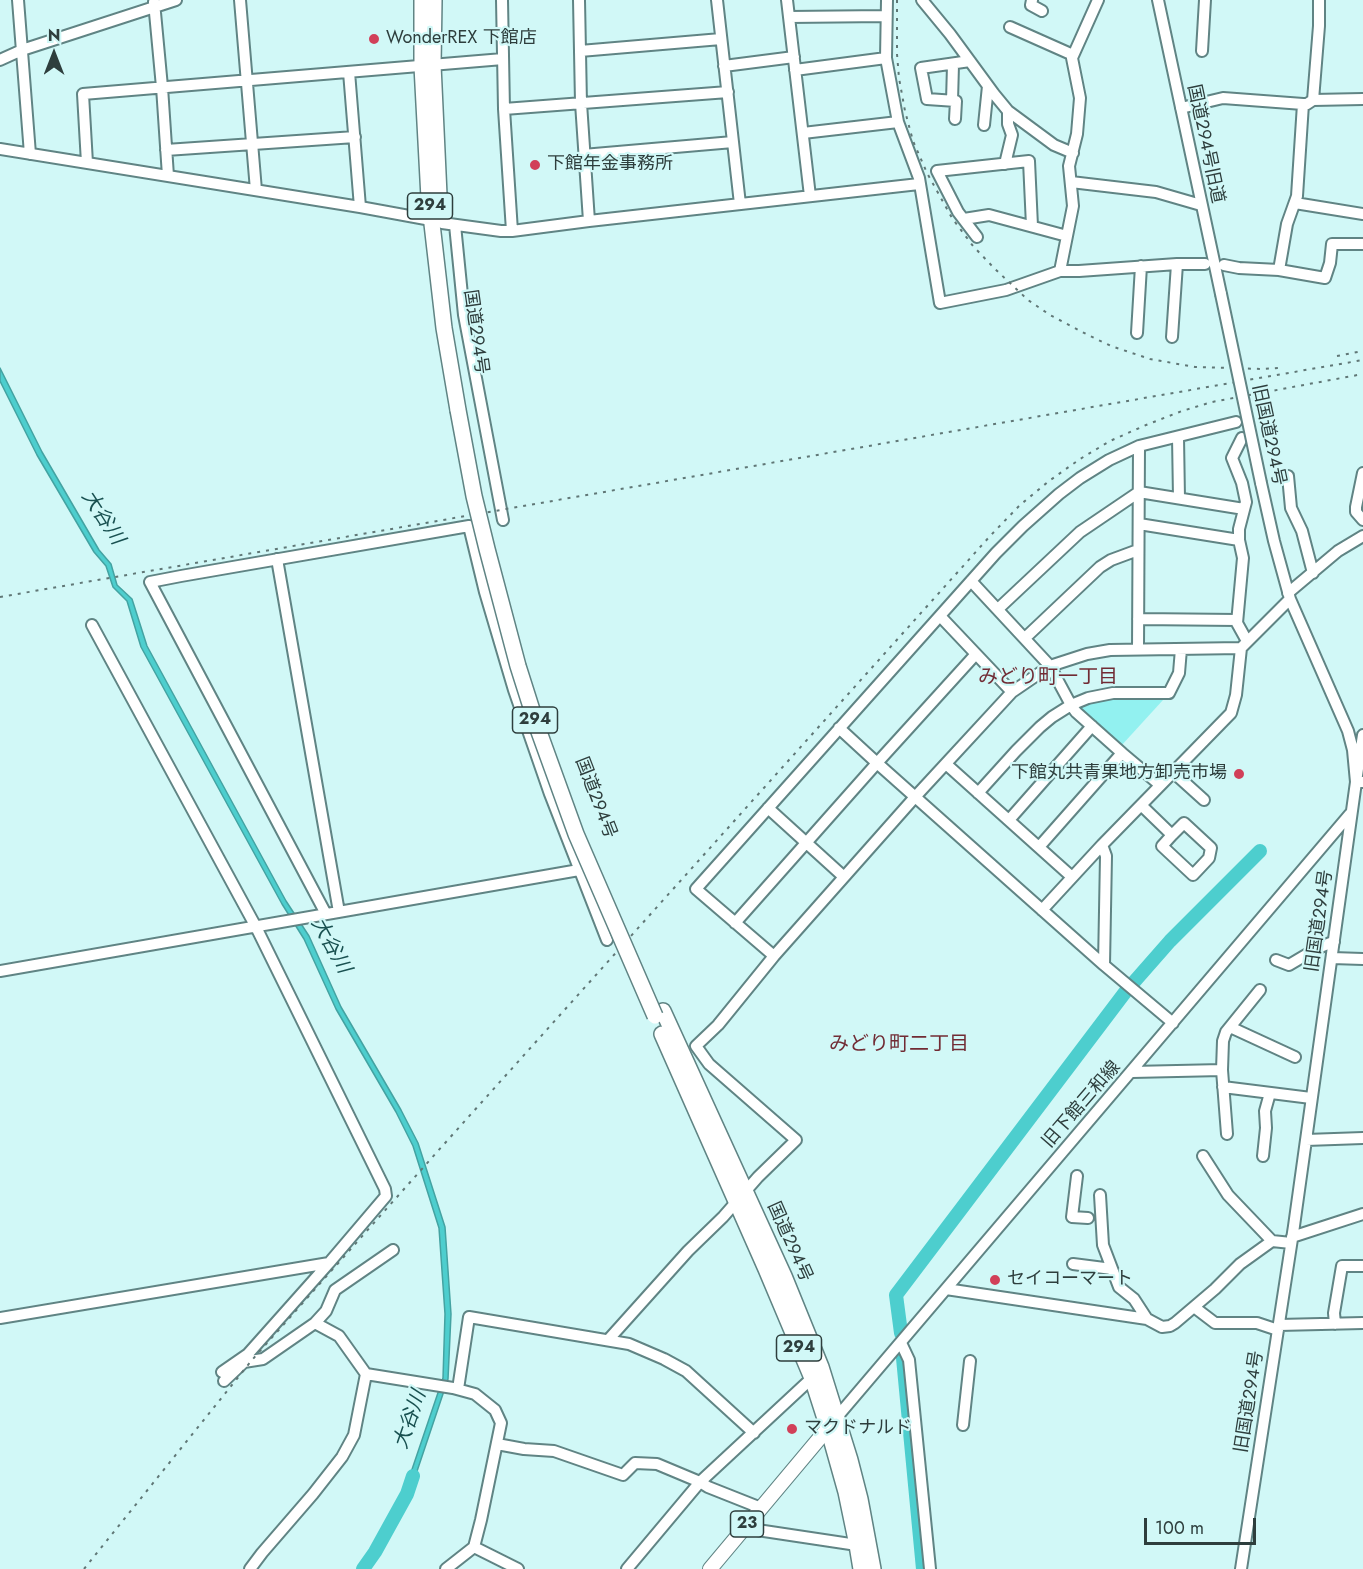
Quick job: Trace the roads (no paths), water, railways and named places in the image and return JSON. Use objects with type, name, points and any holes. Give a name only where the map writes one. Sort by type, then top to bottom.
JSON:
[{"type":"highway","name":"国道294号","points":[[422,0],[428,65]]},
{"type":"highway","name":"国道294号","points":[[434,0],[428,65],[426,159],[443,222],[462,409],[524,652],[585,830],[659,1014],[741,1197],[807,1329],[833,1422],[860,1499],[873,1569]]},
{"type":"highway","name":"国道294号","points":[[741,1197],[812,1378],[833,1422],[861,1569]]},
{"type":"main road","name":"23","points":[[710,1569],[833,1422]]},
{"type":"street","points":[[18,0],[30,154]]},
{"type":"street","points":[[0,60],[154,4],[176,0]]},
{"type":"street","points":[[240,0],[256,190]]},
{"type":"street","points":[[502,0],[504,109],[512,231]]},
{"type":"street","points":[[579,0],[581,103],[589,221]]},
{"type":"street","points":[[717,0],[740,204]]},
{"type":"street","points":[[787,0],[810,196]]},
{"type":"street","points":[[887,0],[886,58],[898,122],[919,178],[940,303],[1006,290],[1060,271],[1205,264]]},
{"type":"street","points":[[922,0],[1008,111],[1054,145],[1072,153]]},
{"type":"street","points":[[1032,0],[1031,6],[1041,11]]},
{"type":"street","points":[[1060,271],[1073,206],[1069,166],[1077,134],[1080,98],[1072,58],[1098,0]]},
{"type":"street","name":"国道294号旧道","points":[[1158,0],[1221,294]]},
{"type":"street","points":[[1202,51],[1205,0]]},
{"type":"street","points":[[1279,270],[1287,224],[1297,196],[1319,26],[1319,0]]},
{"type":"street","points":[[154,4],[168,176]]},
{"type":"street","points":[[789,17],[886,16]]},
{"type":"street","points":[[1010,27],[1073,55]]},
{"type":"street","points":[[580,51],[721,39]]},
{"type":"street","points":[[724,66],[794,57]]},
{"type":"street","points":[[795,70],[886,58]]},
{"type":"street","points":[[87,163],[83,94],[503,59]]},
{"type":"street","points":[[955,119],[956,101],[927,99],[921,68],[970,61]]},
{"type":"street","points":[[952,101],[953,65]]},
{"type":"street","points":[[349,72],[360,207]]},
{"type":"street","points":[[984,125],[988,86]]},
{"type":"street","points":[[504,109],[728,92]]},
{"type":"street","points":[[1181,108],[1223,98],[1308,102],[1363,99]]},
{"type":"street","points":[[1005,164],[1012,135],[1008,124],[1008,111]]},
{"type":"street","points":[[803,133],[898,122]]},
{"type":"street","points":[[166,150],[355,137]]},
{"type":"street","points":[[584,155],[733,142]]},
{"type":"street","points":[[0,149],[501,231],[919,184]]},
{"type":"street","points":[[977,237],[958,212],[937,171],[1029,161],[1032,226]]},
{"type":"street","points":[[1071,182],[1156,192],[1201,205]]},
{"type":"street","points":[[1295,203],[1363,214]]},
{"type":"street","points":[[964,219],[989,215],[1067,236]]},
{"type":"street","points":[[443,222],[464,315],[503,520]]},
{"type":"street","points":[[1224,265],[1279,270],[1325,278],[1330,263],[1332,244],[1363,244]]},
{"type":"street","points":[[1172,337],[1177,264]]},
{"type":"street","points":[[1137,333],[1141,266]]},
{"type":"street","name":"旧国道294号","points":[[1221,294],[1274,541],[1289,596],[1348,731],[1359,782],[1351,814],[1292,1240],[1241,1569]]},
{"type":"street","points":[[774,956],[696,889],[971,581],[1023,526],[1059,494],[1109,460],[1139,446],[1236,422]]},
{"type":"street","points":[[1178,437],[1179,498]]},
{"type":"street","points":[[1042,910],[1231,713],[1244,645],[1237,620],[1243,558],[1239,528],[1246,502],[1242,483],[1232,458],[1242,438]]},
{"type":"street","points":[[1138,649],[1139,446]]},
{"type":"street","points":[[1363,473],[1356,512],[1363,520]]},
{"type":"street","points":[[1289,476],[1291,508],[1302,531],[1313,573]]},
{"type":"street","points":[[998,609],[1080,531],[1139,492],[1244,509]]},
{"type":"street","points":[[1139,524],[1239,540]]},
{"type":"street","points":[[322,915],[150,582],[469,526],[511,682],[550,794],[607,940]]},
{"type":"street","points":[[609,1340],[688,1251],[796,1140],[710,1064],[696,1046],[718,1025],[774,956],[915,797],[1012,692],[1050,666],[1087,654],[1110,650],[1244,645],[1313,573],[1338,551],[1363,536]]},
{"type":"street","points":[[1025,639],[1100,567],[1111,560],[1138,550]]},
{"type":"street","points":[[277,559],[339,912]]},
{"type":"street","points":[[971,581],[1050,666],[1071,705],[1160,785]]},
{"type":"street","points":[[940,616],[1012,692]]},
{"type":"street","points":[[1138,619],[1237,620]]},
{"type":"street","points":[[92,626],[258,926],[387,1196],[248,1354],[223,1376],[244,1362],[262,1359],[315,1323],[327,1311],[336,1290],[393,1250]]},
{"type":"street","points":[[978,793],[1040,727],[1071,705],[1113,693],[1169,693],[1179,673],[1181,649]]},
{"type":"street","points":[[735,923],[976,654]]},
{"type":"street","points":[[1009,820],[1092,726]]},
{"type":"street","points":[[839,728],[1104,965],[1173,1023]]},
{"type":"street","points":[[1359,782],[1363,735]]},
{"type":"street","points":[[1039,847],[1122,753]]},
{"type":"street","points":[[946,764],[1072,877]]},
{"type":"street","points":[[1173,772],[1204,800]]},
{"type":"street","points":[[1141,805],[1172,835]]},
{"type":"street","points":[[768,808],[844,877]]},
{"type":"street","name":"旧下館三和線","points":[[833,1422],[1351,814]]},
{"type":"street","points":[[1184,823],[1211,848],[1209,858],[1193,875],[1162,846],[1172,835],[1184,823]]},
{"type":"street","points":[[1102,845],[1106,856],[1104,965]]},
{"type":"street","points":[[0,971],[579,870]]},
{"type":"street","points":[[1276,960],[1289,965],[1316,949],[1334,942]]},
{"type":"street","points":[[1332,958],[1363,958]]},
{"type":"street","points":[[1227,1134],[1222,1070],[1223,1041],[1226,1032],[1260,990]]},
{"type":"street","points":[[1230,1027],[1295,1057]]},
{"type":"street","points":[[1132,1072],[1222,1070]]},
{"type":"street","points":[[1223,1087],[1311,1098]]},
{"type":"street","points":[[1263,1156],[1265,1111],[1270,1093]]},
{"type":"street","points":[[1306,1140],[1363,1138]]},
{"type":"street","points":[[1203,1156],[1228,1195],[1272,1241]]},
{"type":"street","points":[[1077,1176],[1072,1216],[1088,1218]]},
{"type":"street","points":[[1100,1195],[1103,1245],[1112,1269],[1119,1287],[1134,1299],[1147,1319]]},
{"type":"street","points":[[946,1289],[1147,1319],[1162,1327],[1170,1326],[1215,1289],[1240,1263],[1272,1241],[1292,1240],[1363,1214]]},
{"type":"street","points":[[0,1318],[329,1263]]},
{"type":"street","points":[[1073,1264],[1112,1269]]},
{"type":"street","points":[[1335,1324],[1334,1313],[1342,1266],[1363,1266]]},
{"type":"street","points":[[1194,1307],[1215,1323],[1257,1323],[1278,1328],[1363,1323]]},
{"type":"street","points":[[456,1389],[469,1317],[629,1344],[686,1371],[754,1433]]},
{"type":"street","points":[[315,1323],[339,1336],[366,1374],[456,1389],[475,1395],[495,1410],[501,1423],[474,1547],[446,1569]]},
{"type":"street","points":[[901,1343],[909,1360],[930,1569]]},
{"type":"street","points":[[963,1425],[970,1361]]},
{"type":"street","points":[[250,1569],[342,1457],[354,1435],[366,1374]]},
{"type":"street","points":[[627,1569],[700,1482],[812,1378]]},
{"type":"street","points":[[497,1444],[554,1451],[623,1475],[635,1463],[657,1464],[761,1508]]},
{"type":"street","points":[[744,1528],[857,1545]]},
{"type":"street","points":[[474,1547],[518,1569]]},
{"type":"waterway","points":[[1134,982],[1170,941],[1260,851]]},
{"type":"waterway","points":[[901,1333],[896,1295],[1126,991]]},
{"type":"waterway","points":[[903,1358],[923,1569]]},
{"type":"waterway","name":"大谷川","points":[[363,1569],[407,1494],[413,1476]]},
{"type":"railway","points":[[897,0],[899,78],[913,141],[927,173],[952,218],[973,246],[994,268],[1028,300],[1050,315],[1111,346],[1150,359],[1195,367],[1278,368]]},
{"type":"railway","points":[[1337,356],[1363,351]]},
{"type":"railway","points":[[0,597],[1363,360]]},
{"type":"railway","points":[[84,1569],[252,1360],[1020,505],[1049,481],[1110,441],[1182,411],[1212,402],[1363,374]]},
{"type":"place","name":"WonderREX 下館店","points":[[374,39]]},
{"type":"place","name":"下館年金事務所","points":[[535,165]]},
{"type":"place","name":"下館丸共青果地方卸売市場","points":[[1239,774]]},
{"type":"place","name":"セイコーマート","points":[[995,1280]]},
{"type":"place","name":"マクドナルド","points":[[792,1429]]},
{"type":"district","name":"みどり町一丁目","points":[[1048,678]]},
{"type":"district","name":"みどり町二丁目","points":[[899,1045]]}]
